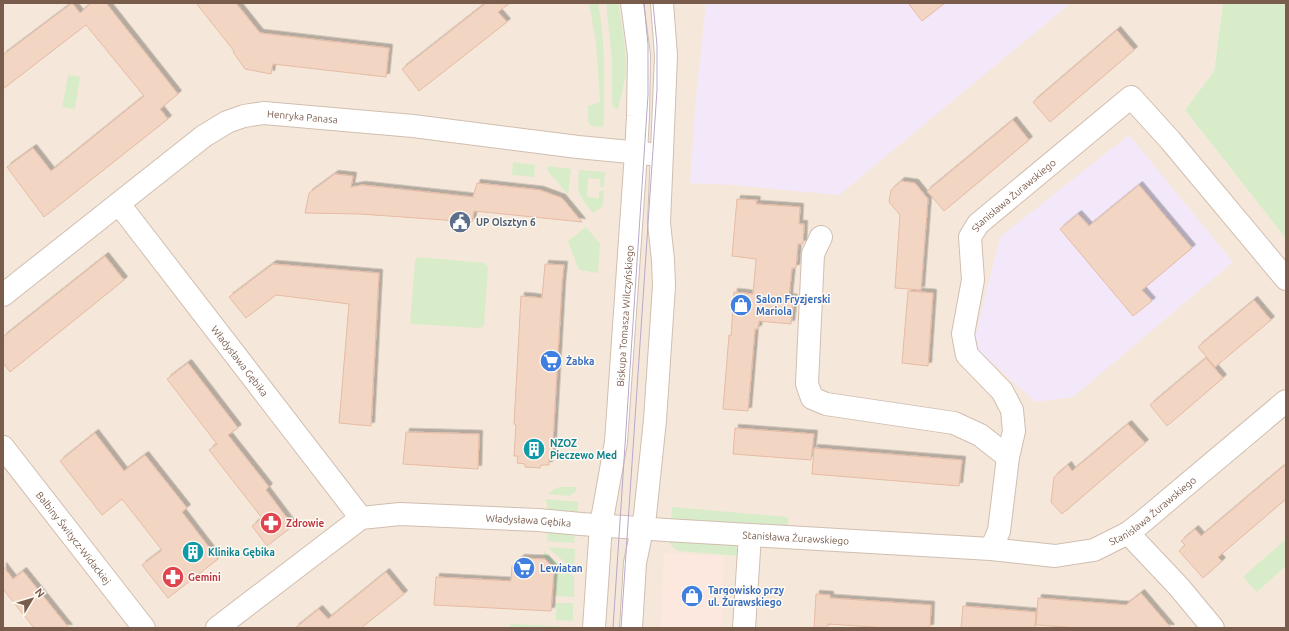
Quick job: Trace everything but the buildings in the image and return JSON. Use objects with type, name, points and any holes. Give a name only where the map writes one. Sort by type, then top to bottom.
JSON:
[{"type":"street","name":"Biskupa Tomasza Wilczyńskiego","points":[[594,628],[601,525],[616,442],[636,153],[639,55],[632,3]]},
{"type":"street","points":[[631,628],[635,563],[643,528],[655,420],[664,286],[659,223],[666,56],[662,3]]},
{"type":"street","name":"Stanisława Żurawskiego","points":[[991,549],[999,531],[1008,457],[1014,431],[1012,410],[1002,391],[967,355],[963,334],[973,280],[970,237],[978,224],[1131,96],[1170,140],[1286,279]]},
{"type":"street","name":"Henryka Panasa","points":[[3,295],[204,136],[227,122],[238,118],[264,113],[413,126],[578,147],[661,155]]},
{"type":"street","name":"Władysława Gębika","points":[[119,204],[361,518],[400,514],[538,520],[601,525]]},
{"type":"street","points":[[821,237],[813,254],[807,384],[812,398],[826,404],[954,423],[980,436],[1008,457]]},
{"type":"street","name":"Stanisława Żurawskiego","points":[[601,525],[991,549],[1055,556],[1094,550],[1128,532],[1286,401]]},
{"type":"street","name":"Balbiny Świtycz-Widackiej","points":[[3,447],[144,628]]},
{"type":"street","points":[[217,628],[361,518]]},
{"type":"street","points":[[1128,532],[1179,587],[1214,628]]},
{"type":"street","points":[[744,628],[750,535]]},
{"type":"shaded area","points":[[3,3],[1223,3],[1214,71],[1185,110],[1286,239],[1286,628],[3,628]]},
{"type":"shaded area","points":[[706,3],[1071,3],[839,195],[733,185],[690,183],[696,97]]},
{"type":"shaded area","points":[[1129,135],[1233,262],[1073,397],[1035,402],[973,345],[1000,237]]},
{"type":"shaded area","name":"Targowisko przy ul. Żurawskiego","points":[[664,553],[724,556],[721,628],[661,628]]},
{"type":"green space","points":[[589,3],[598,3],[601,18],[604,64],[604,125],[601,127],[590,126],[588,121],[588,106],[600,102],[596,43]]},
{"type":"green space","points":[[606,3],[618,3],[624,38],[626,75],[618,109],[612,105],[612,59]]},
{"type":"green space","points":[[1223,3],[1286,3],[1286,239],[1185,110],[1214,71]]},
{"type":"green space","points":[[68,75],[80,77],[75,109],[62,107]]},
{"type":"green space","points":[[513,162],[535,165],[534,177],[512,175]]},
{"type":"green space","points":[[548,166],[571,169],[568,195],[548,171]]},
{"type":"green space","points":[[579,170],[605,172],[604,187],[600,187],[600,179],[588,178],[587,197],[599,198],[599,191],[604,191],[603,206],[593,213],[584,202],[580,194],[578,185]]},
{"type":"green space","points":[[586,227],[600,244],[598,273],[580,270],[578,268],[568,241]]},
{"type":"green space","points":[[417,257],[485,263],[488,267],[484,326],[480,328],[413,324],[410,322],[415,262]]},
{"type":"green space","points":[[559,487],[576,487],[576,491],[569,496],[548,494]]},
{"type":"green space","points":[[546,499],[578,502],[577,516],[548,510]]},
{"type":"green space","points":[[672,507],[788,517],[788,531],[671,521]]},
{"type":"green space","points":[[548,530],[575,532],[574,543],[547,541]]},
{"type":"green space","points":[[1286,539],[1286,566],[1257,592],[1243,577]]},
{"type":"green space","points":[[670,540],[730,544],[736,547],[740,556],[678,551],[669,543]]},
{"type":"green space","points":[[547,547],[575,549],[574,570]]},
{"type":"green space","points":[[544,551],[574,577],[574,597],[555,596],[556,568],[547,558],[544,557]]},
{"type":"green space","points":[[556,603],[573,603],[573,621],[556,620]]},
{"type":"green space","points":[[511,624],[575,627],[508,628]]},
{"type":"tram line","points":[[613,628],[648,95],[648,45],[644,3]]},
{"type":"tram line","points":[[621,628],[657,90],[657,45],[653,3]]},
{"type":"place","name":"UP Olsztyn 6","points":[[460,222]]},
{"type":"place","name":"Salon Fryzjerski Mariola","points":[[741,305]]},
{"type":"place","name":"Żabka","points":[[551,361]]},
{"type":"place","name":"NZOZ Pieczewo Med","points":[[534,449]]},
{"type":"place","name":"Zdrowie","points":[[271,523]]},
{"type":"place","name":"Klinika Gębika","points":[[193,552]]},
{"type":"place","name":"Lewiatan","points":[[524,568]]},
{"type":"place","name":"Gemini","points":[[173,577]]},
{"type":"place","name":"Targowisko przy ul. Żurawskiego","points":[[692,596]]}]
